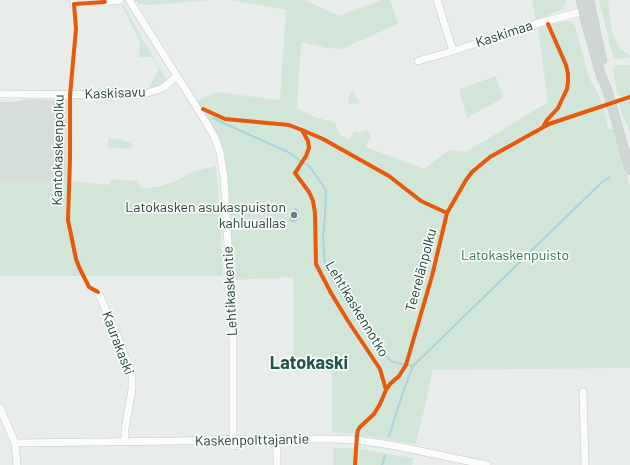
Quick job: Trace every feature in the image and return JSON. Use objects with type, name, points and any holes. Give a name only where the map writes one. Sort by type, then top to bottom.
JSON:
[{"type":"main road","points":[[581,0],[587,11],[601,76],[607,89],[630,170]]},
{"type":"main road","points":[[587,11],[589,0]]},
{"type":"street","points":[[105,2],[120,0]]},
{"type":"street","name":"Lehtikaskentie","points":[[129,0],[206,122],[215,138],[220,152],[224,178],[233,325],[233,442]]},
{"type":"street","points":[[437,0],[453,51]]},
{"type":"street","name":"Kaskimaa","points":[[418,61],[536,24],[587,11]]},
{"type":"street","name":"Kaskisavu","points":[[0,94],[141,95],[163,88],[177,76]]},
{"type":"street","name":"Kaurakaski","points":[[98,292],[132,374],[132,389],[125,429],[125,442]]},
{"type":"street","points":[[583,392],[585,465]]},
{"type":"street","points":[[0,408],[15,443],[17,465]]},
{"type":"street","points":[[277,439],[277,465]]},
{"type":"street","name":"Kaskenpolttajantie","points":[[15,443],[233,442],[277,439],[356,440],[392,445],[487,465]]},
{"type":"shaded area","points":[[28,99],[67,100],[66,180],[0,180],[0,102],[15,102]]},
{"type":"green space","points":[[134,0],[212,0],[151,5],[138,4],[137,1],[135,2]]},
{"type":"green space","name":"Latokaskenpuisto","points":[[230,0],[305,0],[339,16],[381,0],[390,0],[398,24],[341,49],[326,48],[301,42],[297,108],[312,116],[335,123],[340,135],[350,140],[354,131],[360,133],[368,130],[371,139],[366,147],[424,169],[449,150],[466,152],[548,102],[538,28],[553,23],[570,21],[574,23],[589,78],[599,95],[608,129],[613,129],[630,185],[630,368],[433,370],[416,444],[357,436],[357,434],[332,432],[332,371],[294,371],[293,277],[235,280],[232,267],[226,171],[223,154],[195,102],[216,92],[280,100],[286,10]]},
{"type":"green space","points":[[532,0],[566,0],[566,2],[561,10],[536,20]]},
{"type":"green space","points":[[599,0],[610,0],[608,1],[612,32],[620,49],[630,55],[630,58],[615,59],[613,57]]},
{"type":"green space","points":[[121,4],[125,7],[167,80],[154,89],[149,90],[148,88],[159,68],[151,57],[139,57],[140,42]]},
{"type":"green space","points":[[616,65],[630,65],[630,95],[622,97],[617,92],[613,70]]},
{"type":"green space","points":[[496,76],[503,98],[467,118],[459,89]]},
{"type":"green space","points":[[115,89],[143,89],[143,91],[115,92]]},
{"type":"green space","points":[[354,92],[356,98],[360,102],[359,104],[348,103],[350,93]]},
{"type":"green space","points":[[67,100],[73,100],[72,181],[108,185],[113,179],[136,181],[143,188],[158,187],[176,181],[193,171],[216,166],[223,276],[0,276],[0,180],[66,180]]},
{"type":"green space","points":[[630,100],[630,131],[621,112],[619,103]]},
{"type":"green space","points":[[109,138],[119,139],[133,145],[130,149],[109,148],[107,145]]},
{"type":"green space","points":[[333,448],[353,448],[413,458],[412,465],[333,465]]},
{"type":"water","name":"Latokasken asukaspuiston kahluuallas","points":[[296,208],[299,211],[299,218],[295,222],[291,222],[289,220],[289,216],[292,210]]},
{"type":"waterway","points":[[213,118],[288,152],[310,167],[326,190],[323,237],[325,266],[343,298],[384,355],[393,362],[413,366]]},
{"type":"waterway","points":[[389,436],[413,366],[602,182],[610,177]]},
{"type":"waterway","points":[[382,465],[385,455]]},
{"type":"cycle path","name":"Kantokaskenpolku","points":[[98,292],[89,287],[79,267],[68,220],[70,95],[76,29],[74,4],[105,2]]},
{"type":"cycle path","points":[[543,127],[558,108],[567,89],[568,82],[566,65],[548,24]]},
{"type":"cycle path","name":"Teerelänpolku","points":[[355,465],[358,430],[374,414],[386,390],[399,376],[406,365],[432,276],[447,213],[466,180],[472,172],[490,157],[549,124],[630,97]]},
{"type":"cycle path","points":[[203,109],[225,119],[289,125],[302,130],[323,139],[389,176],[421,201],[447,213]]},
{"type":"cycle path","name":"Lehtikaskennotko","points":[[302,130],[308,141],[309,148],[306,156],[295,173],[309,192],[313,201],[315,213],[316,264],[348,321],[380,369],[386,390]]},
{"type":"place","name":"Latokasken asukaspuiston kahluuallas","points":[[294,215]]},
{"type":"district","name":"Latokaski","points":[[309,363]]}]
